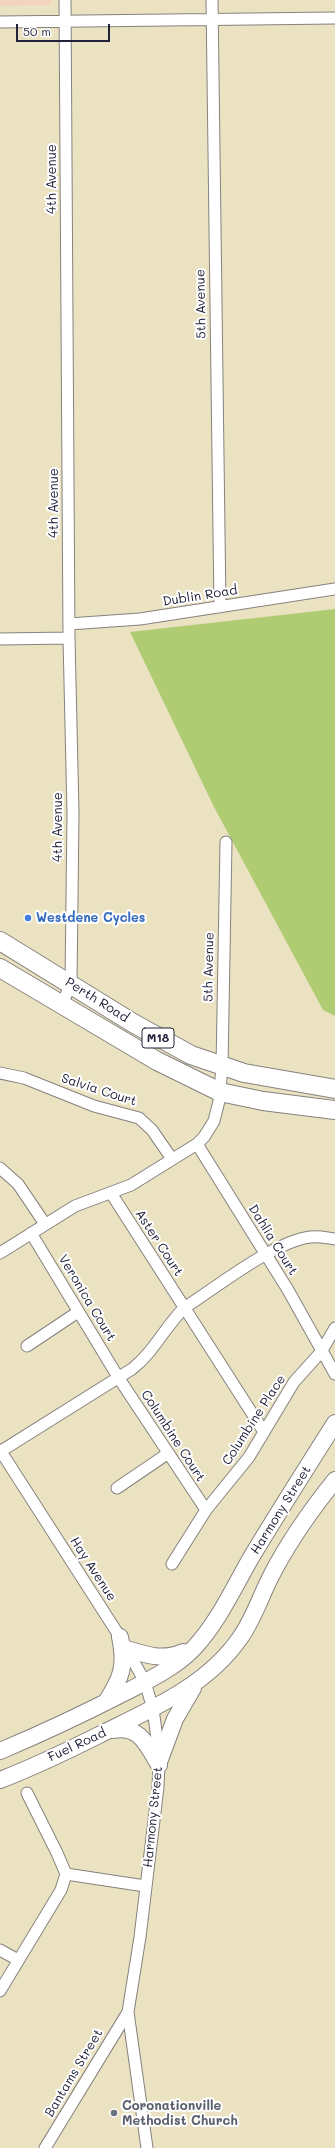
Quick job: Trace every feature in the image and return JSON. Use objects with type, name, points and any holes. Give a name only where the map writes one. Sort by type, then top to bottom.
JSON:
[{"type":"main road","name":"Perth Road","points":[[0,941],[167,1043],[222,1067],[269,1079],[335,1089]]},
{"type":"main road","name":"Perth Road","points":[[0,968],[157,1061],[220,1092],[270,1102],[335,1110]]},
{"type":"main road","name":"Harmony Street","points":[[145,1682],[178,1661],[193,1649],[223,1609],[252,1556],[335,1423]]},
{"type":"main road","name":"Harmony Street","points":[[153,1709],[197,1682],[223,1659],[241,1637],[270,1577],[321,1498],[335,1480]]},
{"type":"main road","points":[[106,1702],[115,1687],[123,1665],[124,1643],[147,1656],[162,1658],[193,1649]]},
{"type":"main road","name":"Fuel Road","points":[[0,1750],[106,1702],[145,1682]]},
{"type":"main road","points":[[159,1764],[177,1714],[197,1682]]},
{"type":"main road","name":"Fuel Road","points":[[0,1780],[153,1709]]},
{"type":"main road","points":[[108,1731],[123,1728],[136,1732],[159,1764]]},
{"type":"street","name":"4th Avenue","points":[[62,1004],[71,984],[73,813],[69,638],[65,0]]},
{"type":"street","name":"5th Avenue","points":[[212,0],[220,607]]},
{"type":"street","points":[[0,22],[335,18]]},
{"type":"street","name":"Dublin Road","points":[[69,624],[140,619],[335,589]]},
{"type":"street","points":[[0,639],[69,638]]},
{"type":"street","name":"5th Avenue","points":[[197,1144],[204,1137],[214,1121],[220,1092],[222,1067],[226,842]]},
{"type":"street","name":"Salvia Court","points":[[0,1073],[24,1078],[86,1103],[139,1118],[152,1130],[172,1159]]},
{"type":"street","points":[[0,1253],[44,1224],[84,1201],[111,1193],[140,1180],[197,1144]]},
{"type":"street","name":"Dahlia Court","points":[[197,1144],[288,1290],[321,1352]]},
{"type":"street","points":[[0,1168],[18,1184],[44,1224]]},
{"type":"street","name":"Aster Court","points":[[111,1193],[264,1432]]},
{"type":"street","name":"Veronica Court","points":[[32,1233],[118,1377]]},
{"type":"street","points":[[0,1450],[132,1369],[146,1357],[174,1318],[184,1308],[266,1254],[301,1239],[320,1236],[335,1239]]},
{"type":"street","points":[[27,1346],[78,1312]]},
{"type":"street","name":"Columbine Place","points":[[172,1564],[206,1510],[241,1468],[294,1382],[321,1352],[335,1328]]},
{"type":"street","points":[[321,1352],[335,1374]]},
{"type":"street","name":"Columbine Court","points":[[118,1377],[167,1454],[206,1510]]},
{"type":"street","name":"Hay Avenue","points":[[0,1450],[124,1643],[145,1682],[153,1709]]},
{"type":"street","points":[[117,1488],[167,1454]]},
{"type":"street","name":"Harmony Street","points":[[147,2148],[128,2012],[140,1937],[159,1764],[153,1709]]},
{"type":"street","points":[[0,1992],[61,1890],[66,1874],[27,1793]]},
{"type":"street","points":[[66,1874],[145,1886]]},
{"type":"street","points":[[0,1950],[18,1960]]},
{"type":"street","name":"Bantams Street","points":[[45,2148],[128,2012]]},
{"type":"shaded area","points":[[0,0],[51,0],[51,5],[0,6]]},
{"type":"green space","points":[[335,609],[335,1016],[323,1010],[214,807],[130,632]]},
{"type":"place","name":"Westdene Cycles","points":[[28,918]]},
{"type":"place","name":"Coronationville Methodist Church","points":[[114,2113]]}]
